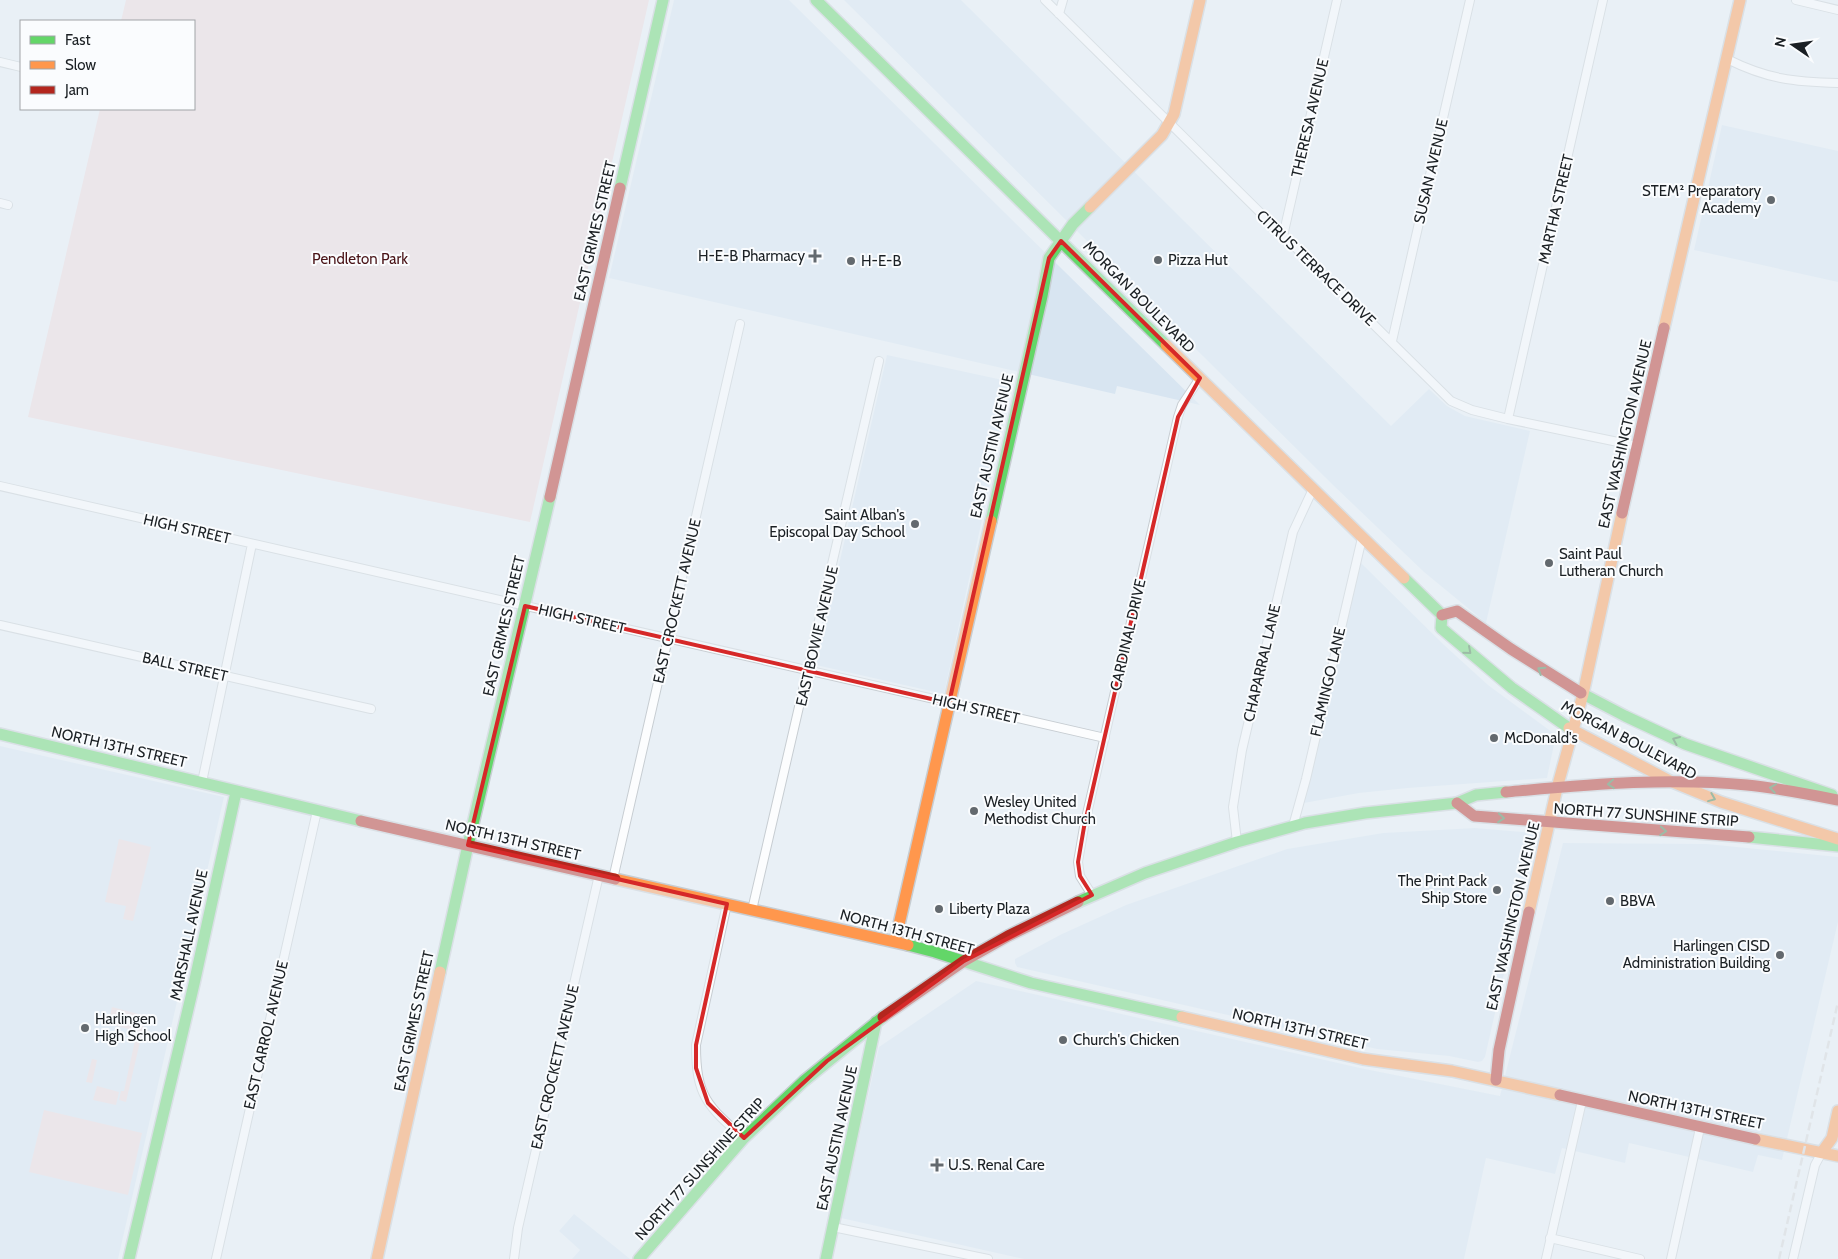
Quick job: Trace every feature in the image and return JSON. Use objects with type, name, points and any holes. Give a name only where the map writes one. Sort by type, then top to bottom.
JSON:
[{"type":"street","name":"EAST GRIMES STREET","points":[[377,1259],[468,845],[525,606],[663,0]]},
{"type":"street","name":"MORGAN BOULEVARD","points":[[816,0],[1442,615]]},
{"type":"street","name":"CITRUS TERRACE DRIVE","points":[[1045,0],[1451,401],[1472,410],[1508,419],[1637,446]]},
{"type":"street","points":[[1059,14],[1063,0]]},
{"type":"street","name":"EAST AUSTIN AVENUE","points":[[895,942],[1040,306],[1049,258],[1073,224],[1162,135],[1169,124],[1174,114],[1200,0]]},
{"type":"street","name":"THERESA AVENUE","points":[[1283,236],[1338,0]]},
{"type":"street","name":"SUSAN AVENUE","points":[[1392,341],[1470,0]]},
{"type":"street","name":"MARTHA STREET","points":[[1508,419],[1603,0]]},
{"type":"street","name":"EAST WASHINGTON AVENUE","points":[[1496,1080],[1499,1050],[1549,823],[1583,694],[1637,446],[1740,0]]},
{"type":"street","points":[[1796,0],[1838,10]]},
{"type":"street","points":[[1726,59],[1768,76],[1804,83],[1838,84]]},
{"type":"street","points":[[0,62],[20,67]]},
{"type":"street","name":"EAST CROCKETT AVENUE","points":[[613,878],[740,324]]},
{"type":"street","name":"EAST BOWIE AVENUE","points":[[752,910],[879,362]]},
{"type":"street","name":"CARDINAL DRIVE","points":[[1092,895],[1080,876],[1078,862],[1084,827],[1178,417],[1182,405],[1200,378]]},
{"type":"street","name":"HIGH STREET","points":[[0,486],[1105,738]]},
{"type":"street","name":"CHAPARRAL LANE","points":[[1237,842],[1233,807],[1242,750],[1293,532],[1313,489]]},
{"type":"street","name":"FLAMINGO LANE","points":[[1293,826],[1306,779],[1362,538]]},
{"type":"street","points":[[202,782],[252,544]]},
{"type":"street","name":"MORGAN BOULEVARD","points":[[1442,615],[1457,611],[1555,679],[1660,734],[1838,799]]},
{"type":"street","name":"MORGAN BOULEVARD","points":[[1442,615],[1441,628],[1512,688],[1574,731],[1670,781],[1721,802],[1838,839]]},
{"type":"street","name":"BALL STREET","points":[[0,625],[371,709]]},
{"type":"street","name":"NORTH 13TH STREET","points":[[0,734],[317,811],[895,942],[935,952],[1031,983],[1380,1062],[1442,1068],[1700,1128],[1838,1156]]},
{"type":"street","name":"NORTH 77 SUNSHINE STRIP","points":[[639,1259],[744,1138],[804,1081],[876,1022],[964,961],[1037,921],[1152,870],[1293,826],[1364,813],[1457,803],[1476,795],[1637,782],[1698,781],[1765,786],[1838,799]]},
{"type":"street","name":"MARSHALL AVENUE","points":[[129,1259],[194,984],[236,792]]},
{"type":"street","name":"NORTH 77 SUNSHINE STRIP","points":[[1457,803],[1474,816],[1796,841],[1838,846]]},
{"type":"street","name":"EAST CARROL AVENUE","points":[[216,1259],[317,811]]},
{"type":"street","name":"EAST CROCKETT AVENUE","points":[[514,1259],[518,1228],[599,875]]},
{"type":"street","points":[[727,904],[696,1046],[696,1068],[699,1086],[708,1103],[744,1138]]},
{"type":"street","name":"EAST AUSTIN AVENUE","points":[[826,1259],[876,1022]]},
{"type":"street","points":[[1546,1259],[1582,1101]]},
{"type":"street","points":[[1793,1259],[1815,1165],[1832,1138],[1838,1111]]},
{"type":"street","points":[[1671,1259],[1700,1128]]},
{"type":"street","points":[[833,1227],[963,1256],[988,1259]]},
{"type":"street","points":[[1550,1238],[1640,1259]]},
{"type":"highlighted area","points":[[1061,241],[1200,378],[1178,417],[1084,827],[1078,862],[1080,876],[1092,895],[964,961],[827,1061],[744,1138],[708,1103],[696,1068],[696,1045],[727,904],[468,845],[525,606],[949,703],[1049,258]]},
{"type":"shaded area","points":[[674,0],[789,0],[1200,405],[1117,386],[1115,394],[609,278]]},
{"type":"shaded area","points":[[844,0],[961,0],[1391,426],[1429,389],[1447,406],[1465,416],[1530,431],[1486,623],[1424,572],[1333,485]]},
{"type":"shaded area","name":"STEM² Preparatory Academy","points":[[1722,125],[1838,151],[1838,282],[1694,250]]},
{"type":"shaded area","name":"Saint Alban's Episcopal Day School","points":[[887,355],[1012,382],[944,694],[816,665]]},
{"type":"shaded area","points":[[1359,561],[1443,644],[1488,685],[1556,735],[1547,778],[1359,793],[1304,803]]},
{"type":"shaded area","name":"Harlingen High School","points":[[0,746],[224,797],[118,1259],[0,1259]]},
{"type":"shaded area","points":[[1475,828],[1536,833],[1485,1057],[1482,1061],[1377,1049],[1017,967],[1015,963],[1015,959],[1062,934],[1126,905],[1287,849],[1383,833]]},
{"type":"shaded area","points":[[1563,843],[1707,844],[1838,857],[1838,922],[1782,1160],[1758,1155],[1753,1172],[1629,1143],[1625,1163],[1562,1148],[1555,1174],[1486,1158],[1464,1259],[1024,1259],[841,1218],[879,1047],[976,981],[1360,1068],[1500,1096]]},
{"type":"shaded area","points":[[574,1214],[630,1259],[572,1259],[580,1250],[559,1231]]},
{"type":"green space","name":"Pendleton Park","points":[[126,0],[649,0],[530,522],[28,417],[100,110],[195,110],[195,20],[121,20]]},
{"type":"green space","points":[[119,839],[151,847],[133,921],[123,919],[126,906],[105,902]]},
{"type":"green space","points":[[112,1007],[146,1016],[126,1102],[119,1100],[121,1091],[124,1091],[137,1031],[108,1024]]},
{"type":"green space","points":[[92,1059],[97,1060],[92,1083],[86,1082]]},
{"type":"green space","points":[[97,1086],[119,1092],[116,1105],[93,1100]]},
{"type":"green space","points":[[44,1110],[142,1133],[128,1195],[29,1172]]},
{"type":"railway","points":[[1779,1259],[1838,1002]]},
{"type":"traffic: fast","points":[[620,188],[663,0]]},
{"type":"traffic: fast","points":[[816,0],[1166,345]]},
{"type":"traffic: fast","points":[[991,521],[1049,258],[1073,224],[1090,207]]},
{"type":"traffic: fast","points":[[440,972],[550,497]]},
{"type":"traffic: fast","points":[[1404,578],[1442,615],[1441,628],[1512,688],[1569,728]]},
{"type":"traffic: fast","points":[[1581,693],[1685,744],[1832,795]]},
{"type":"traffic: fast","points":[[0,734],[361,821]]},
{"type":"traffic: fast","points":[[129,1259],[194,984],[236,792]]},
{"type":"traffic: fast","points":[[1078,902],[1145,873],[1237,842],[1305,823],[1365,813],[1457,803],[1476,795],[1506,792]]},
{"type":"traffic: fast","points":[[1749,837],[1838,846]]},
{"type":"traffic: fast","points":[[908,945],[1031,983],[1182,1017]]},
{"type":"traffic: fast","points":[[639,1259],[744,1138],[804,1081],[883,1017]]},
{"type":"traffic: fast","points":[[826,1259],[876,1022]]},
{"type":"traffic: slow","points":[[1090,207],[1162,135],[1174,114],[1200,0]]},
{"type":"traffic: slow","points":[[1664,328],[1740,0]]},
{"type":"traffic: slow","points":[[1166,345],[1404,578]]},
{"type":"traffic: slow","points":[[1529,912],[1557,788],[1583,694],[1622,513]]},
{"type":"traffic: slow","points":[[895,942],[991,521]]},
{"type":"traffic: slow","points":[[1569,728],[1670,781],[1721,802],[1838,839]]},
{"type":"traffic: slow","points":[[615,879],[908,945]]},
{"type":"traffic: slow","points":[[377,1259],[440,972]]},
{"type":"traffic: slow","points":[[1182,1017],[1363,1059],[1452,1071],[1560,1095]]},
{"type":"traffic: slow","points":[[1822,1152],[1832,1138],[1838,1111]]},
{"type":"traffic: slow","points":[[1755,1139],[1838,1156]]},
{"type":"traffic: jam","points":[[550,497],[620,188]]},
{"type":"traffic: jam","points":[[1622,513],[1664,328]]},
{"type":"traffic: jam","points":[[1442,615],[1457,611],[1511,649],[1581,693]]},
{"type":"traffic: jam","points":[[1506,792],[1626,783],[1687,782],[1759,786],[1838,800]]},
{"type":"traffic: jam","points":[[1457,803],[1474,816],[1749,837]]},
{"type":"traffic: jam","points":[[361,821],[615,879]]},
{"type":"traffic: jam","points":[[883,1017],[964,961],[1008,936],[1078,902]]},
{"type":"traffic: jam","points":[[1496,1080],[1499,1050],[1529,912]]},
{"type":"traffic: jam","points":[[1560,1095],[1755,1139]]},
{"type":"place","name":"STEM² Preparatory Academy","points":[[1771,200]]},
{"type":"place","name":"H-E-B Pharmacy","points":[[815,256]]},
{"type":"place","name":"Pizza Hut","points":[[1158,260]]},
{"type":"place","name":"H-E-B","points":[[851,261]]},
{"type":"place","name":"Saint Alban's Episcopal Day School","points":[[915,524]]},
{"type":"place","name":"Saint Paul Lutheran Church","points":[[1549,563]]},
{"type":"place","name":"McDonald's","points":[[1494,738]]},
{"type":"place","name":"Wesley United Methodist Church","points":[[974,811]]},
{"type":"place","name":"The Print Pack Ship Store","points":[[1497,890]]},
{"type":"place","name":"BBVA","points":[[1610,901]]},
{"type":"place","name":"Liberty Plaza","points":[[939,909]]},
{"type":"place","name":"Harlingen CISD Administration Building","points":[[1780,955]]},
{"type":"place","name":"Harlingen High School","points":[[85,1028]]},
{"type":"place","name":"Church's Chicken","points":[[1063,1040]]},
{"type":"place","name":"U.S. Renal Care","points":[[937,1165]]}]
